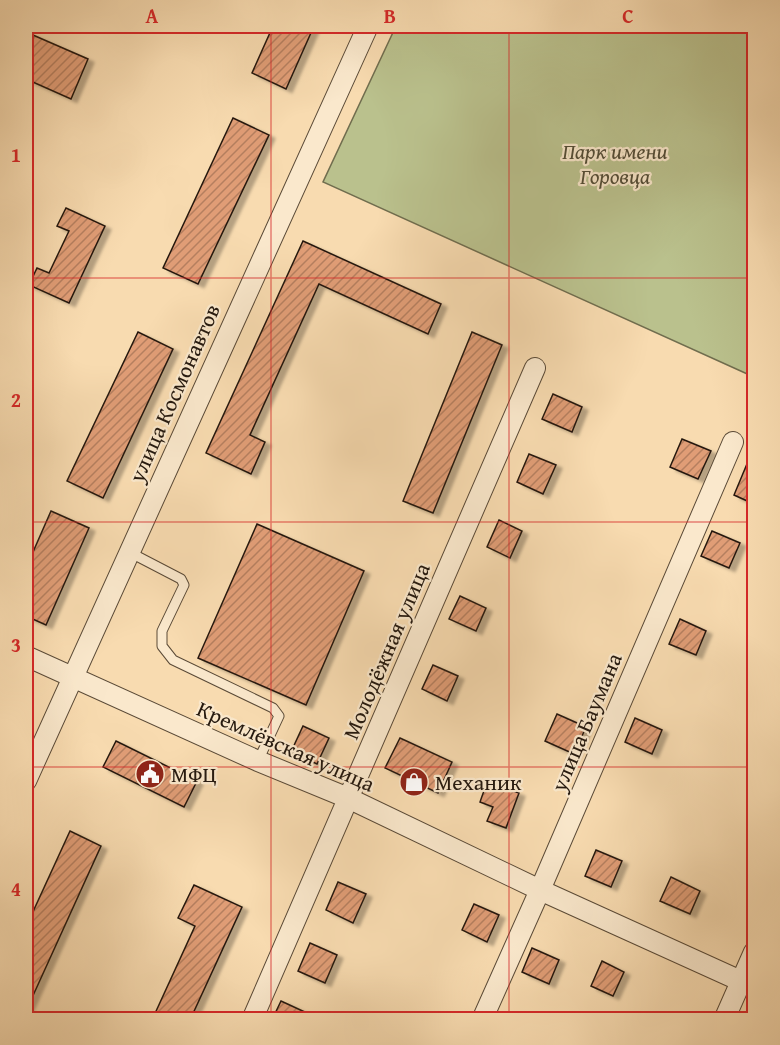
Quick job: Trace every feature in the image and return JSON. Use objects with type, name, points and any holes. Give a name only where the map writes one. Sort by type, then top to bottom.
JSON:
[{"type":"street","name":"улица Космонавтов","points":[[26,781],[368,26]]},
{"type":"street","name":"Молодёжная улица","points":[[252,1020],[535,368]]},
{"type":"street","name":"улица Баумана","points":[[482,1020],[733,442]]},
{"type":"street","name":"Кремлёвская улица","points":[[26,656],[258,761],[348,798],[540,890],[748,984]]},
{"type":"street","points":[[724,1020],[748,984],[754,952]]},
{"type":"lane","points":[[129,552],[181,579],[184,585],[162,631],[162,646],[173,660],[273,708],[279,716],[258,761]]},
{"type":"green space","name":"Парк имени Горовца","points":[[396,26],[754,26],[754,377],[323,182]]},
{"type":"building","points":[[273,26],[314,26],[286,89],[252,73]]},
{"type":"building","points":[[26,32],[88,59],[71,99],[26,79]]},
{"type":"building","points":[[233,118],[269,135],[198,284],[163,268]]},
{"type":"building","points":[[66,208],[105,226],[69,303],[29,285],[37,268],[49,273],[69,231],[57,226]]},
{"type":"building","points":[[303,241],[441,304],[428,334],[319,284],[250,435],[265,442],[251,474],[206,453]]},
{"type":"building","points":[[138,332],[173,349],[103,498],[67,481]]},
{"type":"building","points":[[472,332],[502,345],[433,513],[403,501]]},
{"type":"building","points":[[553,394],[582,407],[572,432],[542,419]]},
{"type":"building","points":[[682,439],[711,451],[698,479],[670,467]]},
{"type":"building","points":[[754,447],[754,504],[734,495]]},
{"type":"building","points":[[529,454],[556,465],[543,494],[517,482]]},
{"type":"building","points":[[51,511],[89,528],[46,625],[26,616],[26,568]]},
{"type":"building","points":[[499,520],[522,531],[510,558],[487,547]]},
{"type":"building","points":[[257,524],[364,571],[306,705],[198,658]]},
{"type":"building","points":[[712,531],[740,543],[729,568],[701,556]]},
{"type":"building","points":[[460,596],[486,608],[476,631],[449,619]]},
{"type":"building","points":[[680,619],[706,631],[696,655],[669,644]]},
{"type":"building","points":[[433,665],[458,676],[447,701],[422,689]]},
{"type":"building","points":[[557,714],[586,727],[574,754],[545,741]]},
{"type":"building","points":[[635,718],[662,730],[652,754],[625,742]]},
{"type":"building","points":[[303,726],[329,738],[317,764],[291,752]]},
{"type":"building","points":[[400,738],[452,762],[438,793],[385,768]]},
{"type":"building","name":"МФЦ","points":[[116,741],[197,781],[184,807],[103,767]]},
{"type":"building","points":[[487,782],[519,793],[506,828],[487,821],[493,807],[480,802]]},
{"type":"building","points":[[70,831],[101,846],[26,1011],[26,927]]},
{"type":"building","points":[[596,850],[622,861],[611,887],[585,876]]},
{"type":"building","points":[[671,877],[700,891],[690,914],[660,901]]},
{"type":"building","points":[[338,882],[366,894],[353,923],[326,910]]},
{"type":"building","points":[[194,885],[242,907],[190,1020],[152,1020],[195,926],[178,918]]},
{"type":"building","points":[[474,904],[499,915],[487,942],[462,930]]},
{"type":"building","points":[[310,943],[337,955],[325,983],[298,971]]},
{"type":"building","points":[[532,948],[559,960],[549,984],[522,972]]},
{"type":"building","points":[[602,961],[624,972],[613,996],[591,986]]},
{"type":"building","points":[[281,1001],[322,1020],[272,1020]]},
{"type":"place","name":"МФЦ","points":[[150,774]]},
{"type":"place","name":"Механик","points":[[414,782]]}]
